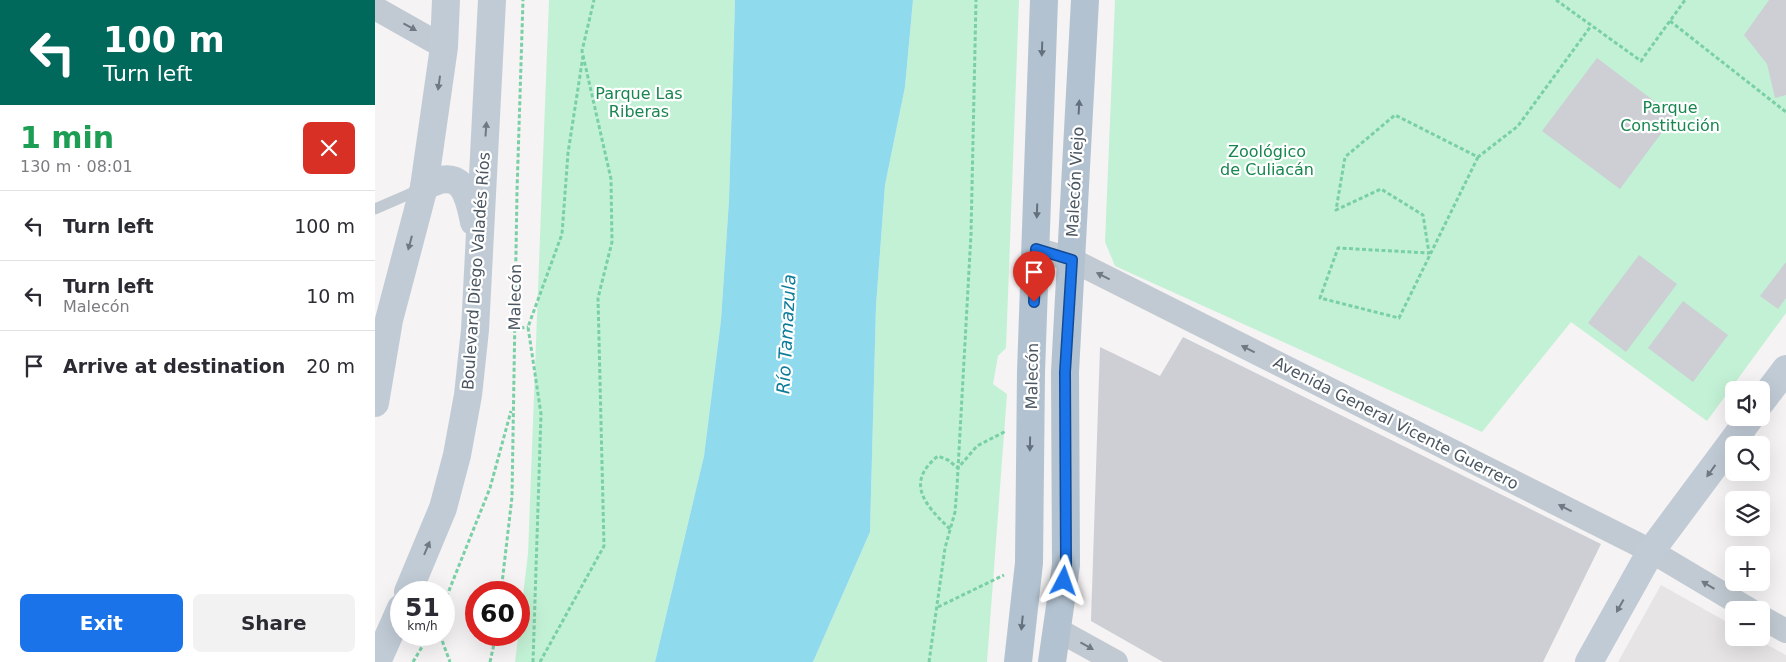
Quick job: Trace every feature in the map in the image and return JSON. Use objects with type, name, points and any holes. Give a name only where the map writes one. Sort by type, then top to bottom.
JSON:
[{"type":"main road","points":[[375,403],[389,320],[425,187],[444,47],[446,0]]},
{"type":"main road","name":"Boulevard Diego Valadés Ríos","points":[[413,581],[443,508],[457,456],[468,395],[475,330],[492,0]]},
{"type":"main road","name":"Malecón","points":[[1018,662],[1029,563],[1031,422],[1044,0]]},
{"type":"main road","name":"Malecón Viejo","points":[[1052,662],[1066,565],[1065,372],[1085,0]]},
{"type":"main road","points":[[425,187],[439,180],[452,180],[464,188],[470,202],[479,245]]},
{"type":"main road","points":[[1770,390],[1786,369]]},
{"type":"main road","points":[[1589,662],[1651,552],[1744,426]]},
{"type":"main road","points":[[1029,563],[1046,616],[1058,630]]},
{"type":"main road","points":[[377,662],[390,633]]},
{"type":"street","points":[[375,8],[444,47]]},
{"type":"street","name":"Avenida General Vicente Guerrero","points":[[1036,249],[1072,260],[1651,552],[1735,601]]},
{"type":"street","points":[[1770,622],[1786,632]]},
{"type":"street","points":[[1058,630],[1116,662]]},
{"type":"lane","points":[[375,209],[425,187]]},
{"type":"path","name":"Malecón","points":[[502,581],[512,497],[514,330],[523,0]]},
{"type":"path","points":[[533,662],[541,414],[528,327],[562,234],[568,153],[583,53],[594,0]]},
{"type":"path","points":[[929,662],[938,606],[938,592],[955,512],[971,234],[976,0]]},
{"type":"path","points":[[1556,0],[1641,61],[1685,0]]},
{"type":"path","points":[[1670,21],[1786,112]]},
{"type":"path","points":[[1478,157],[1395,115],[1345,157],[1336,210],[1381,189],[1423,215],[1429,254],[1338,248],[1320,298],[1399,318],[1478,157],[1518,126],[1591,26]]},
{"type":"path","points":[[540,662],[604,546],[598,298],[612,242],[611,179],[583,53]]},
{"type":"path","points":[[514,330],[528,327]]},
{"type":"path","points":[[453,581],[491,488],[513,405]]},
{"type":"path","points":[[958,468],[977,446],[994,435],[1031,422]]},
{"type":"path","points":[[951,529],[924,502],[920,482],[929,463],[938,456],[948,460],[958,468]]},
{"type":"path","points":[[938,606],[1029,563]]},
{"type":"path","points":[[413,662],[422,646]]},
{"type":"path","points":[[444,646],[450,662]]},
{"type":"path","points":[[490,662],[494,646]]},
{"type":"shaded area","points":[[1661,585],[1725,621],[1725,646],[1770,646],[1786,655],[1786,662],[1618,662]]},
{"type":"green space","name":"Parque Las Riberas","points":[[549,0],[735,0],[729,200],[721,320],[704,456],[655,662],[515,662],[517,646],[530,646],[530,581],[525,581],[528,554]]},
{"type":"green space","points":[[913,0],[1019,0],[1006,348],[998,356],[993,384],[1007,394],[987,662],[813,662],[870,532],[876,306],[885,185],[905,87]]},
{"type":"green space","name":"Zoológico de Culiacán","points":[[1115,0],[1786,0],[1786,313],[1736,381],[1725,381],[1725,396],[1707,421],[1571,322],[1482,432],[1115,266],[1105,242]]},
{"type":"water","name":"Río Tamazula","points":[[735,0],[913,0],[905,87],[885,185],[876,306],[870,532],[813,662],[655,662],[704,456],[721,320],[729,200]]},
{"type":"building","points":[[1769,0],[1786,0],[1786,95],[1775,98],[1767,64],[1744,35]]},
{"type":"building","points":[[1597,58],[1674,116],[1620,189],[1542,131]]},
{"type":"building","points":[[1639,255],[1677,284],[1626,352],[1588,323]]},
{"type":"building","points":[[1786,262],[1786,298],[1778,309],[1760,296]]},
{"type":"building","points":[[1683,301],[1728,335],[1693,382],[1648,348]]},
{"type":"building","points":[[1183,337],[1601,544],[1543,662],[1163,662],[1091,621],[1100,347],[1160,376]]},
{"type":"route","points":[[1034,302],[1036,249],[1072,260],[1065,372],[1066,565],[1064,581]]},
{"type":"park label","name":"Parque Constitución","points":[[1670,116]]}]
